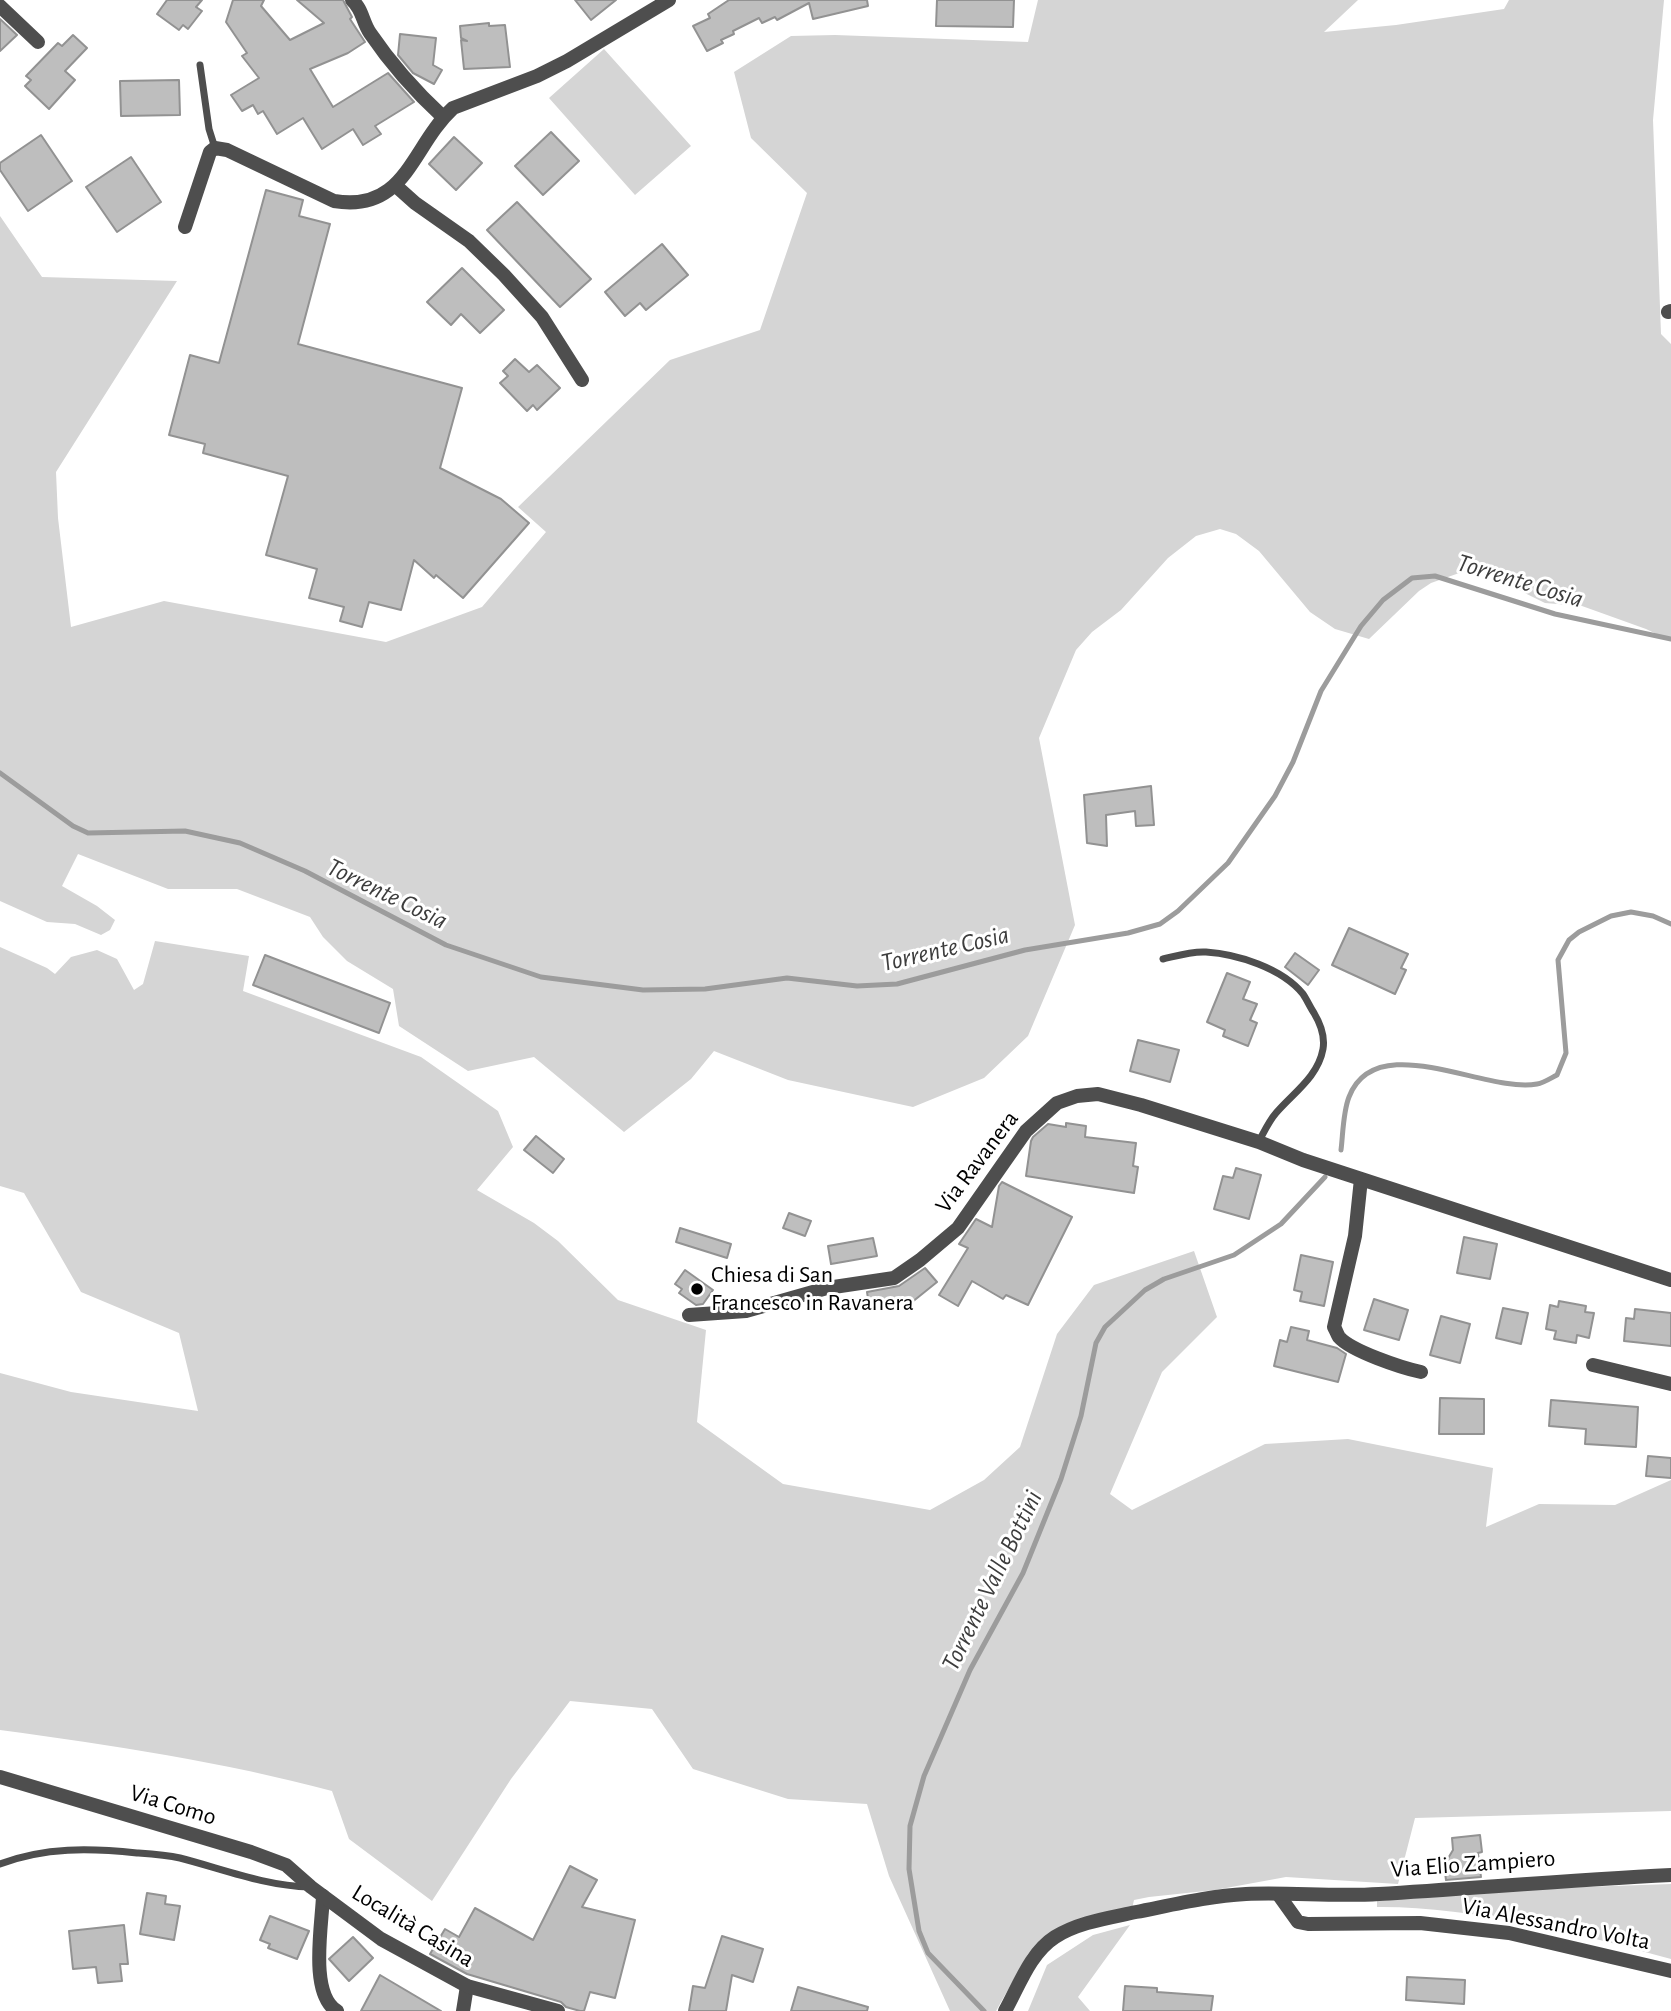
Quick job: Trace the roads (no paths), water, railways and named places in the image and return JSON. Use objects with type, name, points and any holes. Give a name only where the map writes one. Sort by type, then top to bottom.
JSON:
[{"type":"street","points":[[352,0],[362,12],[369,32],[422,98],[443,117]]},
{"type":"street","points":[[185,227],[210,152],[215,148],[227,150],[334,201],[367,201],[384,195],[396,186],[443,117],[453,108],[537,76],[567,61],[669,0]]},
{"type":"street","points":[[0,6],[38,42]]},
{"type":"street","points":[[396,186],[415,203],[469,241],[504,275],[542,317],[582,380]]},
{"type":"street","name":"Via Ravanera","points":[[689,1315],[747,1311],[827,1288],[894,1278],[958,1228],[1026,1131],[1057,1102],[1098,1094],[1259,1142],[1303,1160],[1671,1280]]},
{"type":"street","points":[[1361,1179],[1355,1236],[1334,1327],[1340,1337],[1361,1350],[1405,1369],[1420,1372]]},
{"type":"street","points":[[1593,1365],[1671,1384]]},
{"type":"street","name":"Via Como","points":[[0,1777],[251,1852],[286,1865],[317,1892]]},
{"type":"street","name":"Via Elio Zampiero","points":[[1005,2011],[1037,1953],[1055,1937],[1080,1925],[1107,1918],[1208,1898],[1278,1894],[1379,1894],[1671,1875]]},
{"type":"street","name":"Località Casina","points":[[317,1892],[381,1939],[467,1986],[558,2011]]},
{"type":"street","name":"Località Casina","points":[[317,1892],[322,1990],[330,2007],[337,2011]]},
{"type":"street","name":"Via Alessandro Volta","points":[[1278,1894],[1298,1922],[1308,1924],[1420,1923],[1509,1933],[1671,1971]]},
{"type":"street","points":[[463,2011],[467,1986]]},
{"type":"lane","points":[[200,65],[209,129],[215,148]]},
{"type":"lane","points":[[1163,959],[1203,951],[1253,962],[1279,974],[1302,993],[1318,1018],[1323,1034],[1323,1049],[1316,1066],[1306,1083],[1274,1115],[1259,1142]]},
{"type":"lane","points":[[0,1864],[37,1853],[64,1849],[115,1850],[176,1857],[250,1878],[317,1892]]},
{"type":"waterway","name":"Torrente Cosia","points":[[0,773],[73,826],[88,833],[185,831],[240,843],[305,871],[446,945],[541,977],[643,990],[705,989],[787,978],[857,986],[897,984],[1025,950],[1128,933],[1160,924],[1178,911],[1228,863],[1275,796],[1293,762],[1321,691],[1361,626],[1383,600],[1412,578],[1435,576],[1555,614],[1671,639]]},
{"type":"waterway","name":"Torrente Valle Bottini","points":[[1341,1150],[1344,1116],[1349,1097],[1363,1077],[1383,1067],[1407,1065],[1434,1068],[1515,1085],[1540,1083],[1557,1075],[1566,1053],[1558,960],[1569,940],[1611,916],[1631,912],[1653,916],[1671,924]]},
{"type":"waterway","name":"Torrente Valle Bottini","points":[[984,2011],[928,1953],[919,1931],[909,1869],[910,1826],[924,1776],[970,1670],[1023,1573],[1061,1479],[1081,1416],[1096,1343],[1105,1327],[1145,1290],[1164,1279],[1234,1255],[1281,1224],[1325,1177]]},
{"type":"place","name":"Chiesa di San Francesco in Ravanera","points":[[697,1289]]}]
